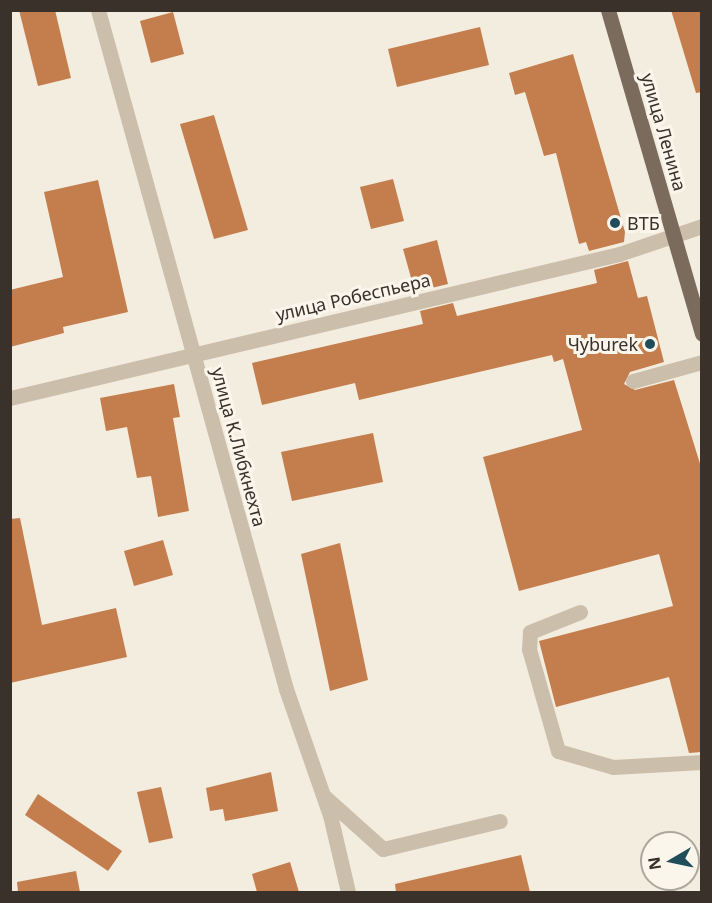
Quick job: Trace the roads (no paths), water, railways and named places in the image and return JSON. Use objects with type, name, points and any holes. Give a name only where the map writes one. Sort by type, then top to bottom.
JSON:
[{"type":"main road","name":"улица Ленина","points":[[608,10],[702,334]]},
{"type":"street","name":"улица К.Либкнехта","points":[[98,10],[286,688],[322,795],[348,892]]},
{"type":"street","name":"улица Робеспьера","points":[[10,398],[674,236],[702,226]]},
{"type":"street","points":[[633,381],[702,362]]},
{"type":"street","points":[[580,612],[531,632],[529,649],[558,751],[613,767],[702,762]]},
{"type":"street","points":[[322,795],[383,849],[500,821]]},
{"type":"place","name":"ВТБ","points":[[615,223]]},
{"type":"place","name":"Чуburek","points":[[650,344]]}]
